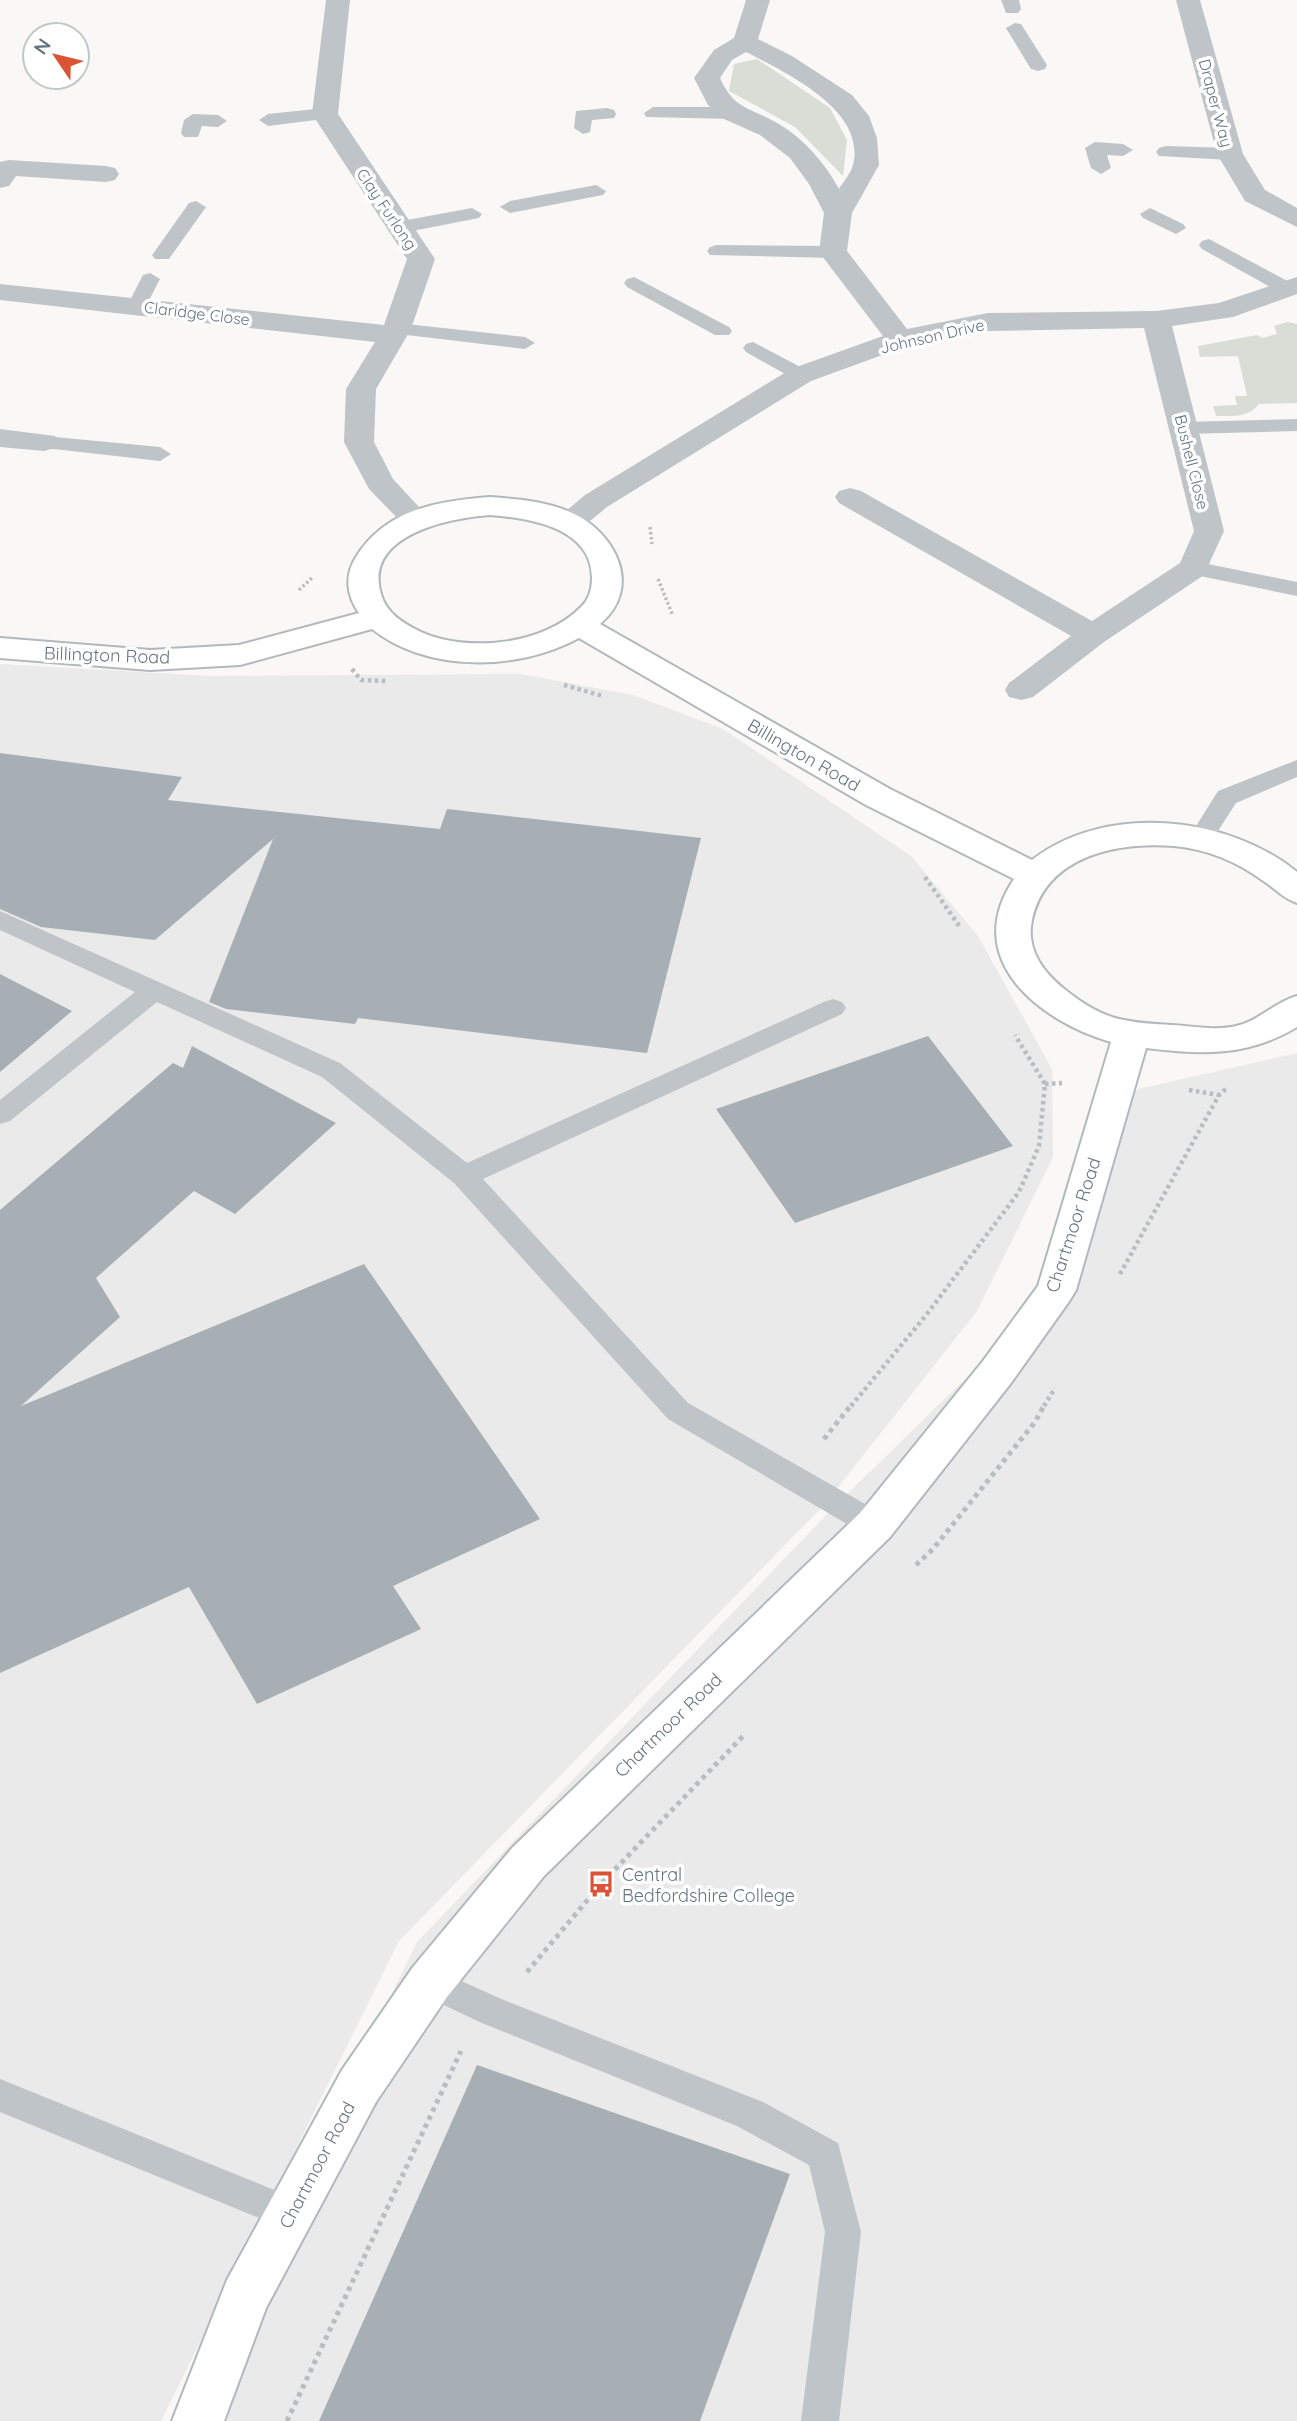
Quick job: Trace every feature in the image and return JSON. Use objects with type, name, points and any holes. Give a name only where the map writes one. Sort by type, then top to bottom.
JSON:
[{"type":"street","points":[[325,114],[338,0]]},
{"type":"street","points":[[758,0],[745,42],[723,55],[707,78],[717,100],[733,113],[769,129],[799,152],[822,182],[838,213]]},
{"type":"street","name":"Draper Way","points":[[1188,0],[1230,155],[1255,195],[1297,219]]},
{"type":"street","points":[[745,42],[783,61],[844,100],[856,116],[864,138],[866,166],[838,213],[833,252],[900,340]]},
{"type":"street","name":"Clay Furlong","points":[[325,114],[421,258],[395,332],[361,389],[359,442],[380,484],[416,520]]},
{"type":"street","points":[[0,180],[9,169],[107,174]]},
{"type":"street","name":"Johnson Drive","points":[[568,522],[596,501],[802,375],[900,340],[988,322],[1156,319],[1223,311],[1293,287]]},
{"type":"street","name":"Claridge Close","points":[[0,292],[395,332]]},
{"type":"street","name":"Bushell Close","points":[[1156,319],[1209,531],[1193,568]]},
{"type":"street","points":[[0,438],[44,442]]},
{"type":"street","points":[[850,497],[1093,635]]},
{"type":"street","points":[[490,506],[527,509],[568,522],[592,539],[606,559],[609,583],[600,605],[579,625],[549,641],[512,650],[473,652],[435,647],[402,635],[378,618],[365,597],[362,576],[371,554],[389,535],[416,520],[452,509],[490,506]]},
{"type":"street","points":[[1021,690],[1093,635],[1193,568]]},
{"type":"street","name":"Billington Road","points":[[0,648],[150,660],[240,654],[378,618]]},
{"type":"street","name":"Billington Road","points":[[579,625],[878,797],[1034,875]]},
{"type":"street","points":[[1297,891],[1283,876],[1245,853],[1200,839],[1158,835],[1106,839],[1065,853],[1034,875],[1014,908],[1012,944],[1031,981],[1068,1013],[1131,1036],[1239,1039],[1290,1016],[1297,1008]]},
{"type":"street","name":"Chartmoor Road","points":[[198,2421],[245,2297],[359,2086],[430,1982],[528,1862],[875,1525],[997,1372],[1056,1290],[1131,1036]]},
{"type":"lane","points":[[1015,28],[1038,65]]},
{"type":"lane","points":[[653,113],[733,113]]},
{"type":"lane","points":[[268,120],[325,114]]},
{"type":"lane","points":[[583,128],[583,115],[607,114]]},
{"type":"lane","points":[[191,133],[193,120],[218,121]]},
{"type":"lane","points":[[1101,168],[1095,148],[1123,150]]},
{"type":"lane","points":[[1166,152],[1230,155]]},
{"type":"lane","points":[[510,207],[596,191]]},
{"type":"lane","points":[[162,255],[196,206]]},
{"type":"lane","points":[[402,227],[472,214]]},
{"type":"lane","points":[[1150,214],[1176,228]]},
{"type":"lane","points":[[1209,245],[1293,287]]},
{"type":"lane","points":[[716,251],[833,252]]},
{"type":"lane","points":[[137,306],[150,279]]},
{"type":"lane","points":[[634,282],[722,331]]},
{"type":"lane","points":[[395,332],[524,342]]},
{"type":"lane","points":[[753,348],[802,375]]},
{"type":"lane","points":[[1184,428],[1297,425]]},
{"type":"lane","points":[[44,442],[160,454]]},
{"type":"lane","points":[[1193,568],[1297,589]]},
{"type":"lane","points":[[1200,839],[1227,797],[1297,768]]},
{"type":"lane","points":[[0,920],[331,1070],[464,1175],[678,1410],[875,1525]]},
{"type":"lane","points":[[0,1114],[155,990]]},
{"type":"lane","points":[[464,1175],[833,1008]]},
{"type":"lane","points":[[430,1982],[494,2012],[750,2114],[825,2155],[843,2232],[820,2421]]},
{"type":"lane","points":[[0,2095],[291,2214]]},
{"type":"path","points":[[361,680],[400,681]]},
{"type":"path","points":[[552,685],[613,698]]},
{"type":"path","points":[[919,873],[930,880]]},
{"type":"path","points":[[790,1476],[847,1414],[928,1314],[1019,1192],[1039,1146],[1045,1084]]},
{"type":"path","points":[[914,1567],[933,1549]]},
{"type":"path","points":[[527,1972],[601,1884],[751,1727]]},
{"type":"path","points":[[287,2421],[459,2053]]},
{"type":"shaded area","points":[[757,59],[830,108],[847,140],[843,176],[795,127],[729,91],[734,64]]},
{"type":"shaded area","points":[[1288,322],[1297,324],[1297,403],[1259,404],[1245,414],[1216,416],[1213,406],[1237,405],[1235,396],[1247,396],[1238,356],[1200,357],[1198,346],[1277,334],[1274,326]]},
{"type":"shaded area","points":[[0,664],[210,676],[521,674],[633,695],[723,729],[911,856],[978,936],[1052,1069],[1053,1157],[977,1311],[824,1505],[399,1941],[161,2421],[0,2421]]},
{"type":"shaded area","points":[[1297,1053],[1297,2421],[183,2421],[417,1942],[834,1507],[1056,1290],[1106,1155],[1134,1090]]},
{"type":"building","points":[[0,753],[182,777],[168,800],[440,829],[447,809],[701,838],[647,1053],[358,1018],[355,1024],[226,1009],[209,1002],[273,839],[155,940],[41,927],[0,909]]},
{"type":"building","points":[[0,974],[72,1011],[0,1072]]},
{"type":"building","points":[[928,1036],[1013,1146],[795,1223],[716,1109]]},
{"type":"building","points":[[192,1046],[336,1123],[235,1214],[194,1191],[96,1278],[120,1317],[21,1406],[364,1264],[540,1519],[393,1586],[421,1629],[257,1704],[189,1587],[0,1673],[0,1210],[173,1063],[183,1068]]},
{"type":"building","points":[[477,2065],[790,2174],[700,2421],[319,2421]]},
{"type":"place","name":"Central Bedfordshire College","points":[[601,1884]]}]
